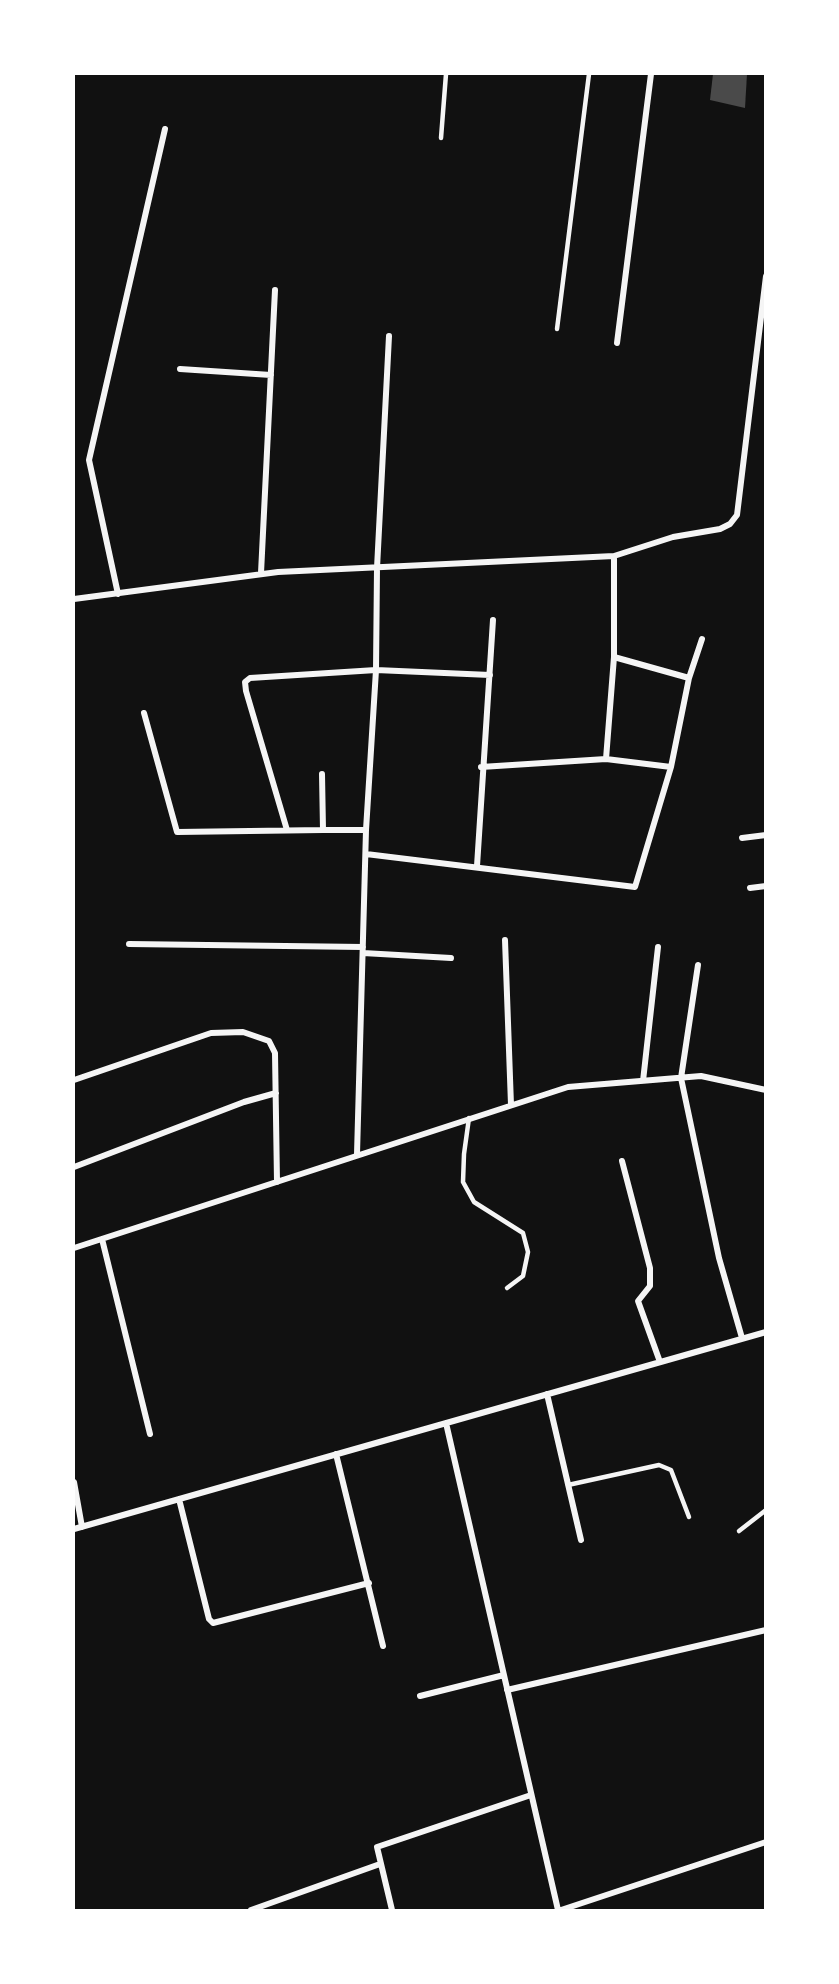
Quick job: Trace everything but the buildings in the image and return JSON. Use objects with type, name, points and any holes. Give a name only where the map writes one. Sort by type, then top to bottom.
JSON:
[{"type":"street","points":[[616,343],[651,74]]},
{"type":"street","points":[[118,594],[89,460],[165,129]]},
{"type":"street","points":[[74,599],[261,573],[614,556],[673,537],[720,529],[730,524],[737,515],[765,276]]},
{"type":"street","points":[[261,573],[275,290]]},
{"type":"street","points":[[357,1154],[366,830],[376,670],[377,568],[389,336]]},
{"type":"street","points":[[180,369],[271,375]]},
{"type":"street","points":[[606,759],[614,657],[614,556]]},
{"type":"street","points":[[477,866],[481,766],[493,620]]},
{"type":"street","points":[[366,854],[635,887],[671,767],[689,678],[702,639]]},
{"type":"street","points":[[614,657],[689,678]]},
{"type":"street","points":[[287,830],[245,682],[250,678],[376,670],[490,675]]},
{"type":"street","points":[[144,713],[177,832],[366,830]]},
{"type":"street","points":[[481,766],[606,759],[671,767]]},
{"type":"street","points":[[322,774],[323,830]]},
{"type":"street","points":[[742,838],[765,835]]},
{"type":"street","points":[[750,888],[765,886]]},
{"type":"street","points":[[505,940],[511,1105]]},
{"type":"street","points":[[129,944],[363,950],[451,958]]},
{"type":"street","points":[[642,1081],[658,947]]},
{"type":"street","points":[[698,965],[681,1078],[719,1258],[742,1338]]},
{"type":"street","points":[[74,1080],[211,1034],[243,1032],[270,1041],[275,1053],[277,1182]]},
{"type":"street","points":[[74,1248],[568,1087],[701,1076],[765,1090]]},
{"type":"street","points":[[74,1167],[244,1102],[276,1093]]},
{"type":"street","points":[[622,1161],[650,1268],[650,1286],[638,1301],[660,1362]]},
{"type":"street","points":[[102,1239],[150,1434]]},
{"type":"street","points":[[74,1529],[765,1332]]},
{"type":"street","points":[[547,1394],[581,1540]]},
{"type":"street","points":[[446,1423],[559,1911],[765,1842]]},
{"type":"street","points":[[336,1454],[384,1646]]},
{"type":"street","points":[[74,1482],[82,1527]]},
{"type":"street","points":[[179,1499],[209,1619],[213,1623],[369,1583]]},
{"type":"street","points":[[507,1690],[765,1630]]},
{"type":"street","points":[[420,1696],[504,1675]]},
{"type":"street","points":[[392,1911],[377,1847],[531,1795]]},
{"type":"street","points":[[250,1911],[380,1864]]},
{"type":"lane","points":[[441,138],[446,74]]},
{"type":"lane","points":[[557,329],[589,74]]},
{"type":"lane","points":[[469,1118],[463,1182],[474,1202],[523,1233],[528,1252],[523,1276],[507,1288]]},
{"type":"lane","points":[[568,1485],[659,1465],[671,1470],[689,1517]]},
{"type":"lane","points":[[739,1531],[765,1510]]}]
